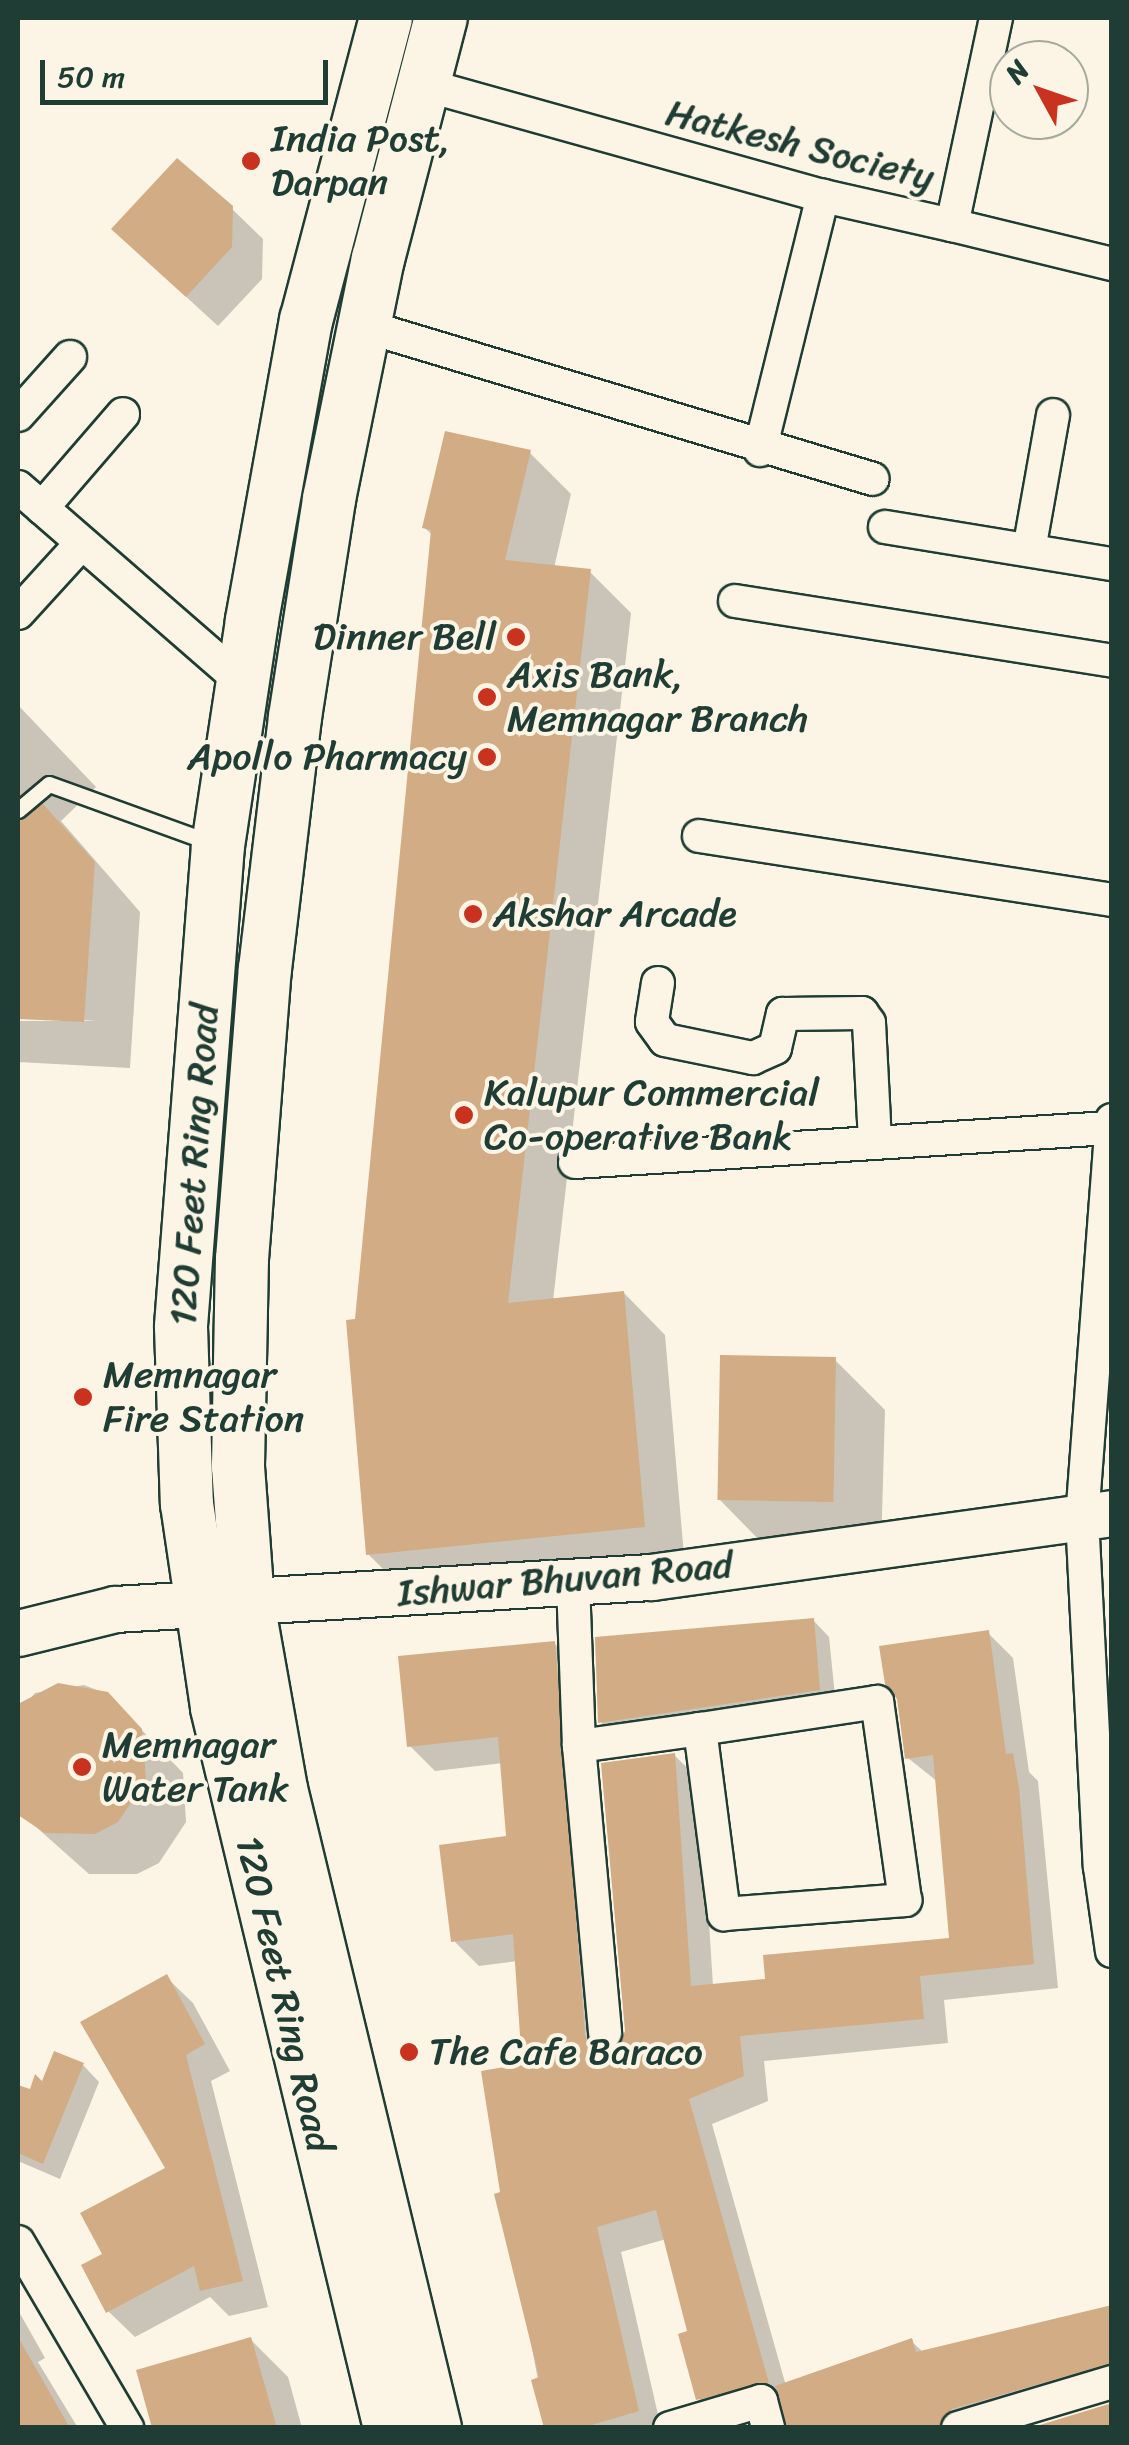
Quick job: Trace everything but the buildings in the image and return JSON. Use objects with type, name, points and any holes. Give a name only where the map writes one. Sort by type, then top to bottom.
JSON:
[{"type":"main road","name":"120 Feet Ring Road","points":[[386,18],[306,320],[242,682],[218,845],[182,1327],[187,1504],[224,1604],[281,1789],[435,2428]]},
{"type":"main road","name":"120 Feet Ring Road","points":[[390,2428],[250,1856],[224,1604],[238,1466],[242,1259],[265,969],[306,644],[364,326],[441,18]]},
{"type":"street","name":"Hatkesh Society","points":[[425,86],[823,196],[952,225],[996,18]]},
{"type":"street","points":[[760,450],[823,196]]},
{"type":"street","points":[[952,225],[1112,264]]},
{"type":"street","points":[[364,326],[760,450],[873,479]]},
{"type":"street","points":[[18,415],[70,358]]},
{"type":"street","points":[[123,414],[30,498],[242,682]]},
{"type":"street","points":[[1030,550],[1053,416]]},
{"type":"street","points":[[885,527],[1112,564]]},
{"type":"street","points":[[18,613],[81,544]]},
{"type":"street","points":[[735,601],[1112,661]]},
{"type":"street","points":[[699,836],[1112,900]]},
{"type":"street","points":[[658,983],[652,1022],[665,1040],[753,1058],[775,1048],[783,1014],[862,1013],[869,1023],[875,1142]]},
{"type":"street","points":[[1112,1120],[1097,1515],[1100,1867],[1112,1950]]},
{"type":"street","points":[[575,1162],[1110,1128]]},
{"type":"street","name":"Ishwar Bhuvan Road","points":[[18,1633],[114,1609],[573,1582],[1097,1515]]},
{"type":"street","points":[[573,1582],[579,1746],[605,2033]]},
{"type":"street","points":[[579,1746],[877,1702],[904,1900],[724,1914],[700,1729]]},
{"type":"street","points":[[18,2242],[127,2428]]},
{"type":"street","points":[[958,2428],[1112,2382]]},
{"type":"street","points":[[670,2428],[761,2402],[768,2428]]},
{"type":"lane","points":[[18,810],[49,784],[218,845]]},
{"type":"place","name":"India Post, Darpan","points":[[251,161]]},
{"type":"place","name":"Dinner Bell","points":[[516,637]]},
{"type":"place","name":"Axis Bank, Memnagar Branch","points":[[487,697]]},
{"type":"place","name":"Apollo Pharmacy","points":[[487,757]]},
{"type":"place","name":"Akshar Arcade","points":[[473,914]]},
{"type":"place","name":"Kalupur Commercial Co-operative Bank","points":[[464,1115]]},
{"type":"place","name":"Memnagar Fire Station","points":[[83,1397]]},
{"type":"place","name":"Memnagar Water Tank","points":[[82,1767]]},
{"type":"place","name":"The Cafe Baraco","points":[[409,2052]]}]
